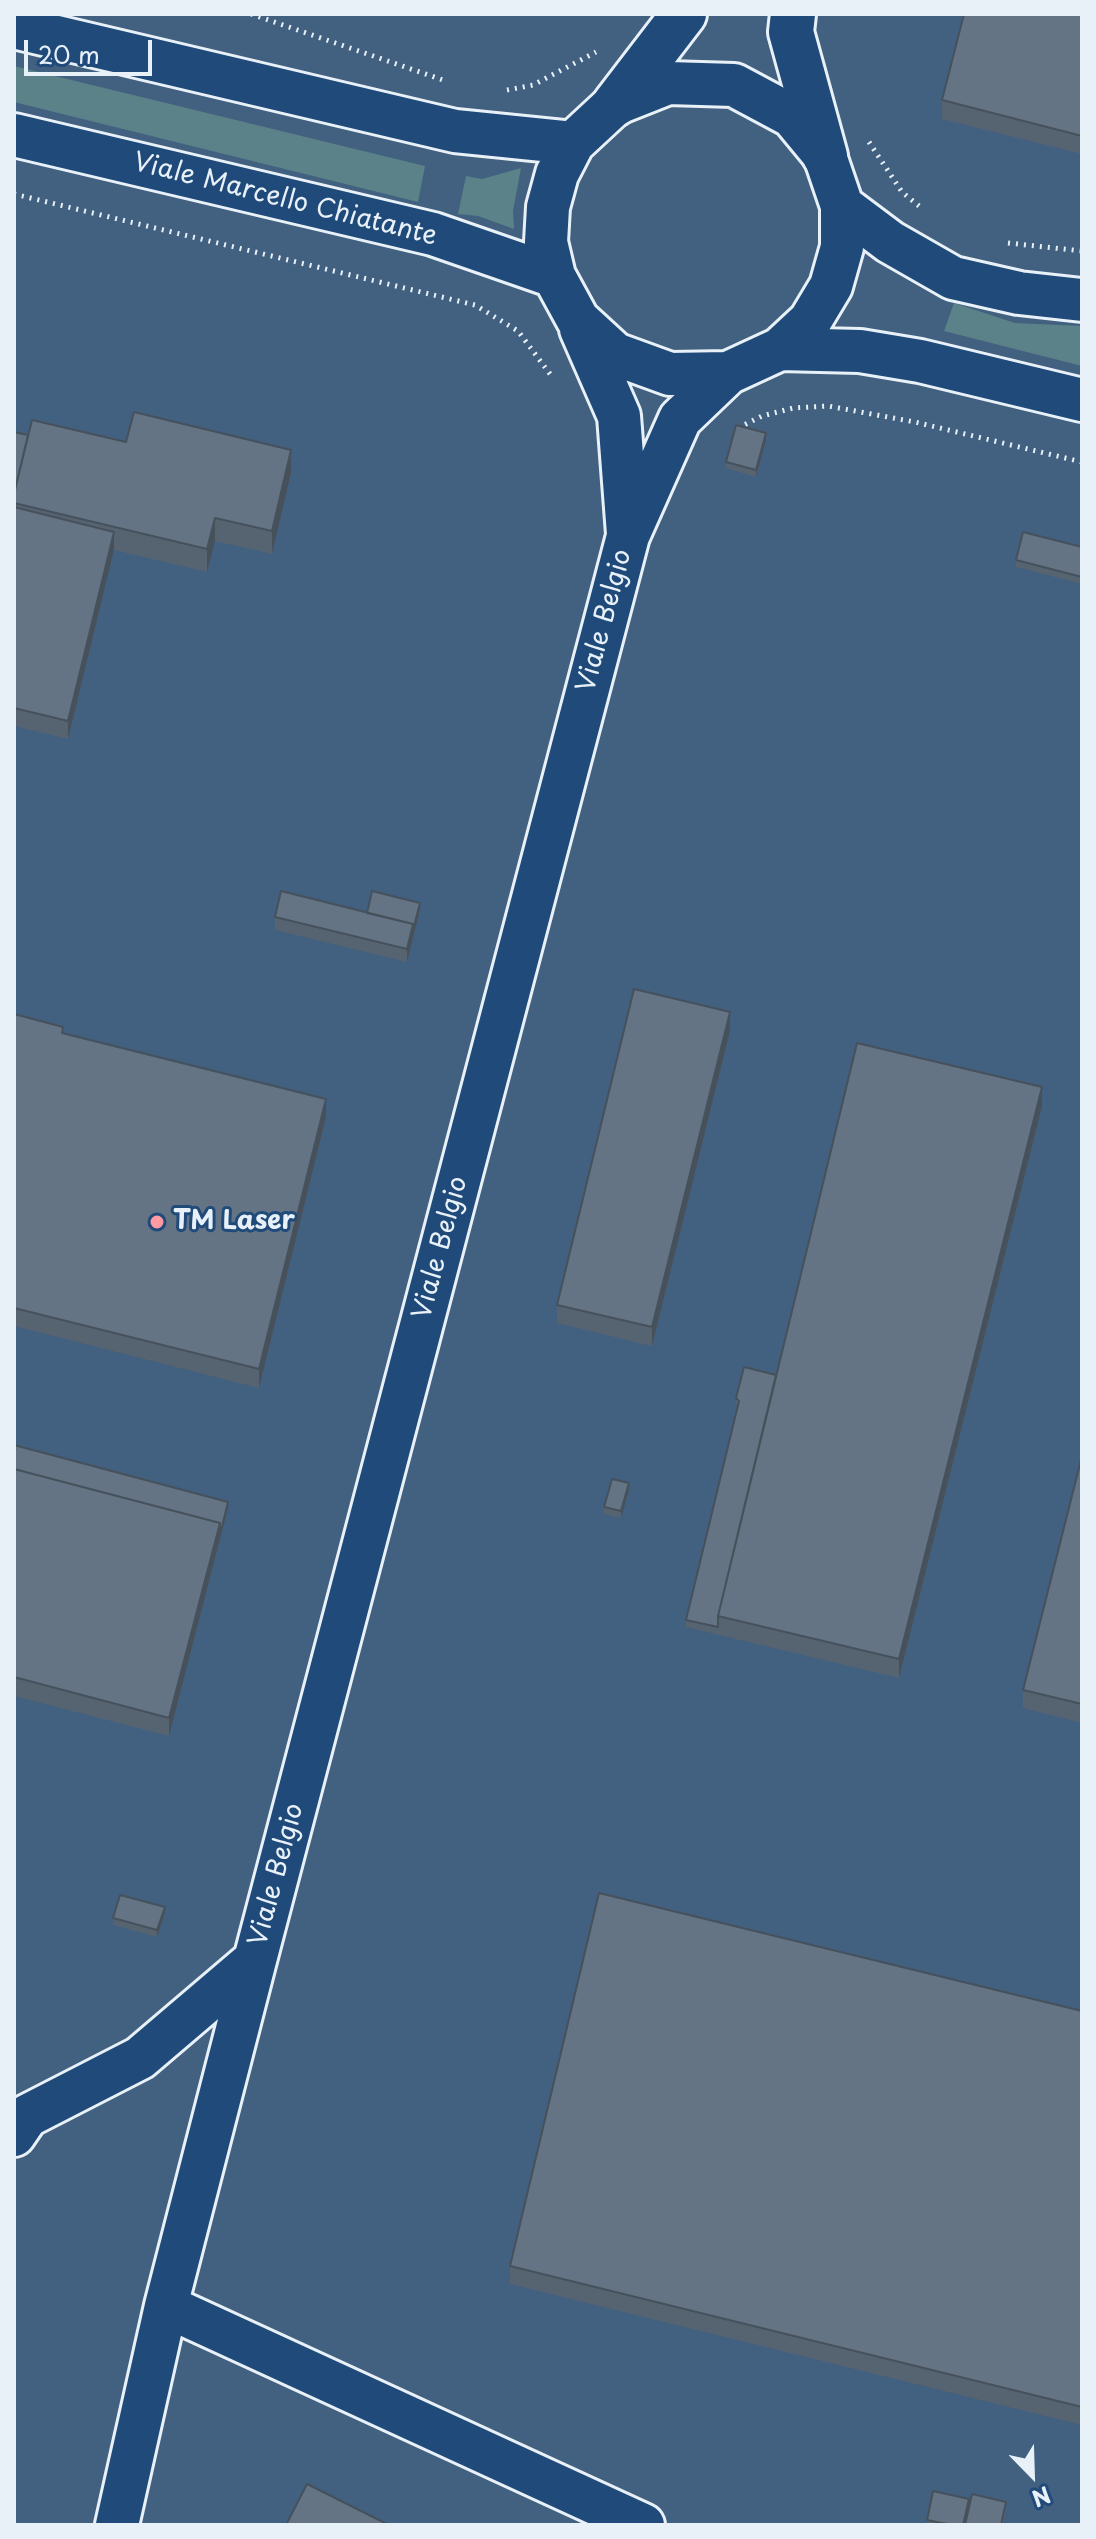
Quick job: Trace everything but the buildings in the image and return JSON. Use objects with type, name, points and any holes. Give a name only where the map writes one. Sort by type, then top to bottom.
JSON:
[{"type":"main road","points":[[615,104],[684,14]]},
{"type":"main road","points":[[793,14],[791,32],[825,156]]},
{"type":"street","points":[[25,25],[455,131],[573,143]]},
{"type":"street","points":[[668,83],[734,85],[792,116],[825,156],[842,206],[842,247],[831,286],[810,321],[780,349],[728,373],[670,374],[615,354],[578,320],[554,276],[546,242],[548,207],[557,174],[573,143],[615,104],[668,83]]},
{"type":"street","name":"Viale Marcello Chiatante","points":[[14,135],[433,234],[554,276]]},
{"type":"street","points":[[842,206],[890,242],[953,278],[1019,293],[1082,300]]},
{"type":"street","name":"Viale Belgio","points":[[578,320],[619,416],[628,536]]},
{"type":"street","points":[[780,349],[860,351],[890,356],[1082,400]]},
{"type":"street","name":"Viale Belgio","points":[[117,2525],[166,2306],[628,536],[680,419],[728,373]]},
{"type":"street","name":"Viale Belgio","points":[[14,2135],[27,2116],[140,2058],[255,1960]]},
{"type":"street","points":[[166,2306],[643,2525]]},
{"type":"path","points":[[251,14],[448,82]]},
{"type":"path","points":[[493,93],[533,85],[605,47]]},
{"type":"path","points":[[867,140],[902,192],[929,214]]},
{"type":"path","points":[[1004,243],[1082,251]]},
{"type":"shaded area","points":[[14,14],[1082,14],[1082,2525],[14,2525]]},
{"type":"green space","points":[[14,66],[425,166],[418,202],[14,102]]},
{"type":"green space","points":[[521,168],[513,211],[514,229],[478,216],[458,214],[466,176],[482,179]]},
{"type":"green space","points":[[954,303],[1015,323],[1082,326],[1082,366],[944,331]]},
{"type":"place","name":"TM Laser","points":[[157,1222]]}]
